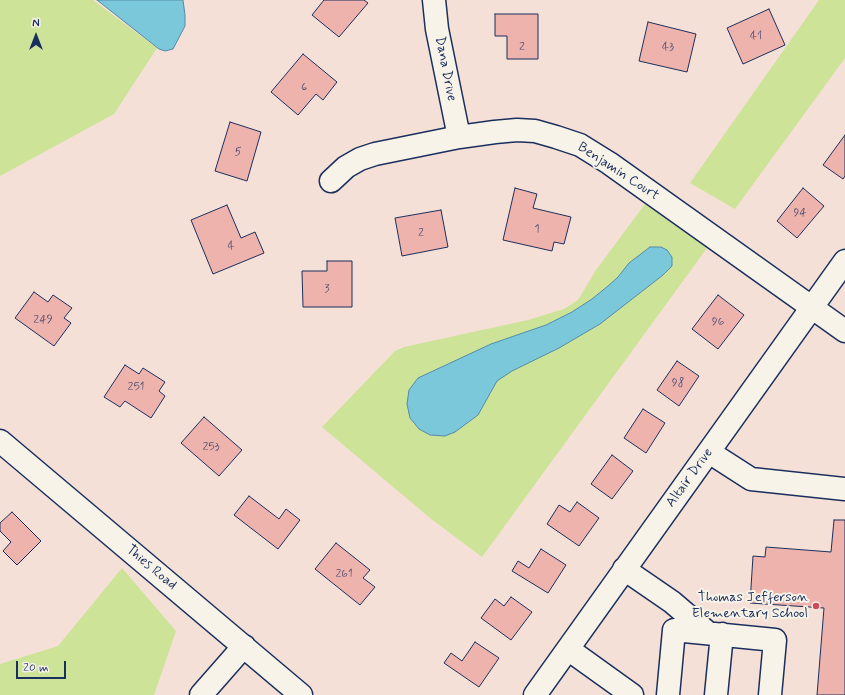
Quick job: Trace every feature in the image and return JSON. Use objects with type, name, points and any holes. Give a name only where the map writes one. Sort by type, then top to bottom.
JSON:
[{"type":"street","name":"Dana Drive","points":[[434,0],[437,29],[459,137]]},
{"type":"street","name":"Benjamin Court","points":[[331,181],[346,168],[360,159],[375,154],[459,137],[517,130],[535,131],[580,145],[609,163],[845,331]]},
{"type":"street","name":"Altair Drive","points":[[535,695],[845,261]]},
{"type":"street","name":"Thies Road","points":[[0,441],[301,695]]},
{"type":"street","points":[[708,452],[751,479],[845,489]]},
{"type":"street","points":[[624,569],[715,633]]},
{"type":"street","points":[[668,695],[674,630],[775,640],[770,695]]},
{"type":"street","points":[[715,633],[716,695]]},
{"type":"street","points":[[201,695],[244,646]]},
{"type":"street","points":[[568,649],[618,691]]},
{"type":"green space","points":[[0,0],[93,0],[157,48],[114,114],[0,176]]},
{"type":"green space","points":[[819,0],[845,0],[845,58],[735,209],[690,183]]},
{"type":"green space","points":[[645,204],[707,248],[482,557],[430,518],[322,427],[395,351],[404,347],[528,320],[564,309],[578,300],[596,270]]},
{"type":"green space","points":[[122,568],[176,631],[154,695],[0,695],[0,664],[58,646]]},
{"type":"water","points":[[97,0],[183,0],[185,26],[173,49],[165,51],[159,49]]},
{"type":"water","points":[[650,247],[661,247],[667,250],[672,257],[672,266],[663,275],[600,324],[559,348],[512,371],[497,381],[478,415],[455,432],[445,436],[430,435],[419,429],[410,418],[407,404],[409,390],[418,378],[491,344],[546,325],[572,312],[608,286],[618,277],[629,263]]},
{"type":"building","points":[[324,0],[364,0],[368,3],[339,37],[312,15]]},
{"type":"building","points":[[769,9],[785,45],[743,64],[727,28]]},
{"type":"building","points":[[495,14],[538,14],[538,59],[507,59],[507,36],[495,36]]},
{"type":"building","points":[[648,22],[696,34],[687,72],[639,61]]},
{"type":"building","points":[[303,54],[337,82],[323,100],[316,94],[298,115],[271,92]]},
{"type":"building","points":[[230,122],[261,132],[247,181],[215,171]]},
{"type":"building","points":[[845,135],[845,176],[843,179],[823,165]]},
{"type":"building","points":[[515,188],[537,194],[533,208],[571,217],[564,244],[554,242],[552,251],[503,240]]},
{"type":"building","points":[[803,188],[824,206],[797,238],[777,221]]},
{"type":"building","points":[[227,205],[241,238],[255,232],[264,253],[213,274],[191,220]]},
{"type":"building","points":[[441,210],[448,247],[402,256],[395,218]]},
{"type":"building","points":[[327,261],[352,261],[352,307],[303,307],[302,271],[327,271]]},
{"type":"building","points":[[34,292],[48,302],[53,295],[72,308],[64,318],[71,323],[54,346],[15,318]]},
{"type":"building","points":[[718,295],[744,315],[718,349],[692,329]]},
{"type":"building","points":[[677,361],[699,376],[679,406],[657,390]]},
{"type":"building","points":[[125,365],[139,374],[143,368],[165,382],[159,391],[165,396],[151,418],[125,401],[120,407],[104,397]]},
{"type":"building","points":[[643,409],[665,423],[646,453],[624,438]]},
{"type":"building","points":[[204,417],[242,450],[219,476],[181,443]]},
{"type":"building","points":[[612,455],[633,471],[612,499],[591,484]]},
{"type":"building","points":[[249,496],[279,519],[286,509],[300,520],[278,549],[234,515]]},
{"type":"building","points":[[577,502],[599,518],[579,546],[547,524],[559,505],[570,512]]},
{"type":"building","points":[[12,512],[41,541],[17,565],[3,551],[11,542],[0,531],[0,523]]},
{"type":"building","name":"Thomas Jefferson Elementary School","points":[[834,520],[845,520],[845,695],[817,695],[824,608],[750,603],[753,556],[765,557],[766,547],[831,552]]},
{"type":"building","points":[[336,543],[370,570],[363,578],[375,587],[360,605],[315,569]]},
{"type":"building","points":[[541,549],[566,565],[548,593],[512,571],[518,561],[529,568]]},
{"type":"building","points":[[511,597],[532,612],[511,640],[481,618],[495,599],[504,606]]},
{"type":"building","points":[[475,642],[499,658],[479,687],[444,663],[451,653],[462,661]]},
{"type":"place","name":"Thomas Jefferson Elementary School","points":[[816,606]]}]
